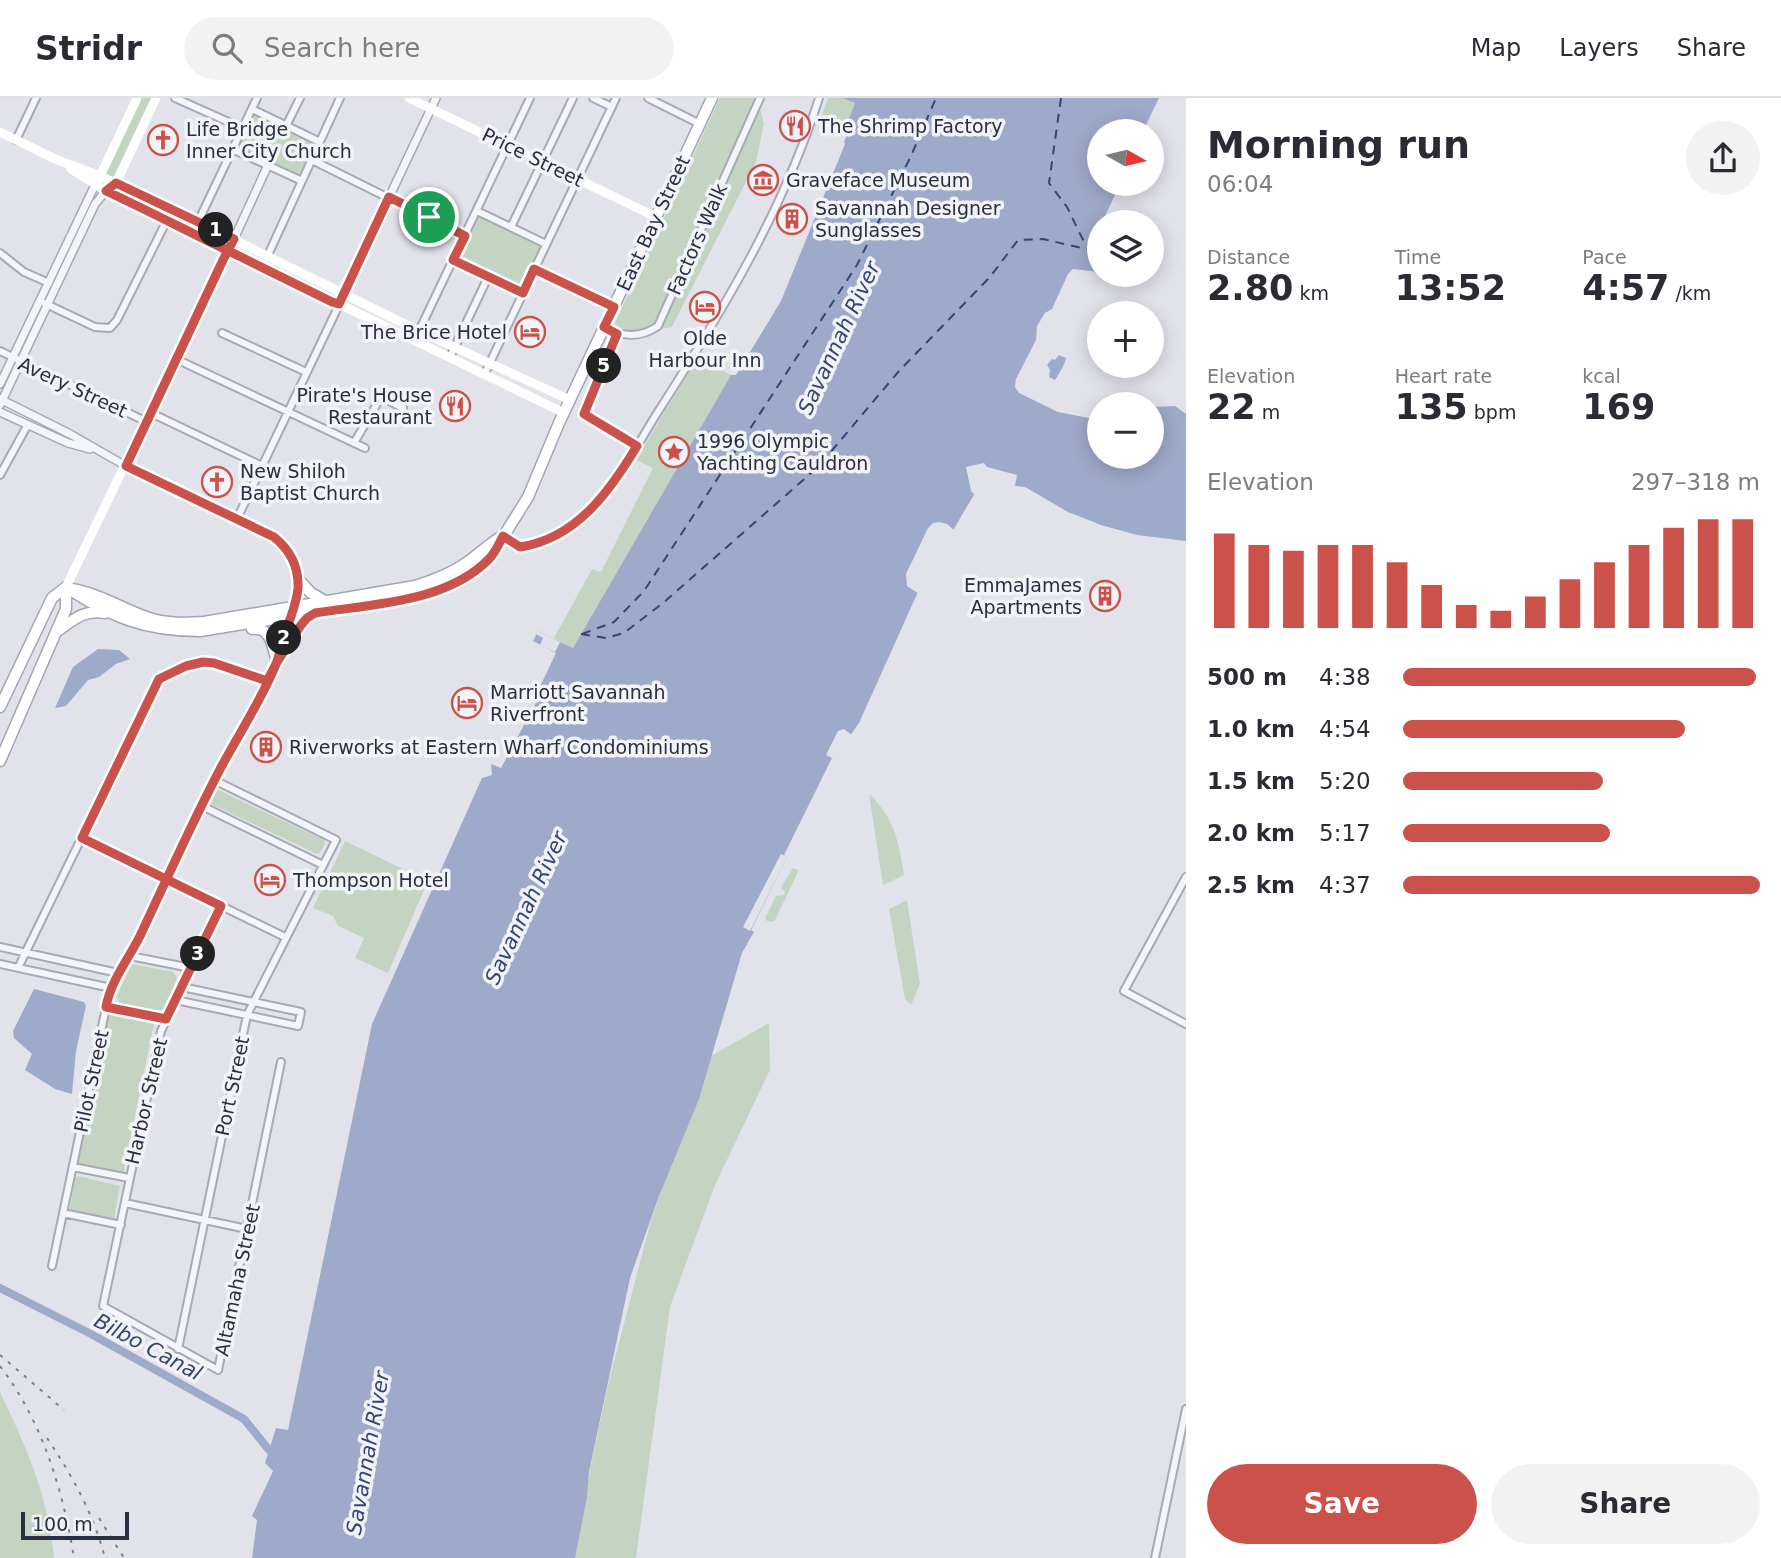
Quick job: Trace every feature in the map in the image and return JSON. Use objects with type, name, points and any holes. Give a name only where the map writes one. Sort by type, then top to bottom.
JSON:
[{"type":"main road","points":[[98,181],[137,98]]},
{"type":"main road","points":[[106,191],[116,183],[156,98]]},
{"type":"main road","name":"Price Street","points":[[409,98],[656,217]]},
{"type":"main road","name":"East Bay Street","points":[[200,631],[418,596],[467,575],[490,558],[528,497],[564,413],[712,98]]},
{"type":"main road","points":[[0,132],[98,181],[116,183],[419,331],[570,400]]},
{"type":"main road","points":[[98,181],[106,191],[564,413]]},
{"type":"main road","points":[[0,707],[52,598],[66,587],[234,239]]},
{"type":"main road","points":[[66,587],[86,591],[151,619],[183,624],[415,586],[440,578],[469,562],[491,542],[503,536]]},
{"type":"main road","points":[[298,579],[311,593],[326,601]]},
{"type":"main road","points":[[66,587],[109,613],[141,625],[173,631],[223,633],[258,628],[264,630],[272,640],[277,662]]},
{"type":"main road","points":[[0,761],[66,609],[66,587]]},
{"type":"main road","points":[[56,633],[83,614],[97,611],[109,613]]},
{"type":"main road","points":[[277,662],[301,625],[315,613]]},
{"type":"street","points":[[16,140],[36,98]]},
{"type":"street","points":[[175,98],[242,128]]},
{"type":"street","points":[[198,222],[257,98]]},
{"type":"street","points":[[286,126],[300,98]]},
{"type":"street","points":[[268,256],[340,98]]},
{"type":"street","points":[[236,521],[436,98]]},
{"type":"street","points":[[419,331],[530,98]]},
{"type":"street","points":[[511,227],[573,98]]},
{"type":"street","points":[[593,98],[612,107]]},
{"type":"street","points":[[485,373],[616,98]]},
{"type":"street","points":[[648,98],[700,124]]},
{"type":"street","name":"Factors Walk","points":[[617,334],[646,334],[658,326],[760,98]]},
{"type":"street","points":[[503,536],[516,547],[543,541],[572,525],[607,494],[745,269],[804,144],[819,98]]},
{"type":"street","points":[[252,109],[320,142]]},
{"type":"street","points":[[232,149],[302,181]]},
{"type":"street","points":[[312,160],[465,236]]},
{"type":"street","points":[[234,239],[268,165]]},
{"type":"street","points":[[44,302],[48,283],[98,181]]},
{"type":"street","points":[[106,191],[95,204],[44,302],[16,361],[1,402],[70,434],[126,466],[236,521],[274,537],[286,547],[296,569],[298,579],[291,617]]},
{"type":"street","points":[[477,211],[546,244]]},
{"type":"street","points":[[44,302],[95,327],[110,328],[117,320],[167,220]]},
{"type":"street","points":[[0,253],[24,272],[48,283]]},
{"type":"street","points":[[453,260],[523,293]]},
{"type":"street","points":[[534,269],[614,307]]},
{"type":"street","points":[[450,357],[488,277]]},
{"type":"street","points":[[604,327],[617,334],[584,414],[637,446]]},
{"type":"street","points":[[222,333],[306,372]]},
{"type":"street","name":"Avery Street","points":[[0,351],[16,361],[262,466]]},
{"type":"street","points":[[176,359],[365,448]]},
{"type":"street","points":[[0,384],[16,361]]},
{"type":"street","points":[[354,443],[381,397],[403,408]]},
{"type":"street","points":[[0,412],[68,443],[96,450]]},
{"type":"street","points":[[0,475],[27,426]]},
{"type":"street","name":"Pilot Street","points":[[52,1266],[111,988],[118,972],[130,956],[214,780],[277,662],[291,617]]},
{"type":"street","points":[[19,966],[159,679],[186,666],[203,662],[214,663],[267,681]]},
{"type":"street","name":"Port Street","points":[[178,1349],[247,1015],[335,840],[214,780]]},
{"type":"street","points":[[202,806],[323,865]]},
{"type":"street","points":[[82,838],[285,937]]},
{"type":"street","points":[[1186,877],[1124,991],[1186,1024]]},
{"type":"street","name":"Harbor Street","points":[[103,1306],[161,1031],[221,906]]},
{"type":"street","points":[[0,947],[118,972]]},
{"type":"street","points":[[130,956],[191,968]]},
{"type":"street","points":[[0,964],[111,988]]},
{"type":"street","points":[[176,1000],[298,1026],[301,1012],[182,987]]},
{"type":"street","points":[[106,1007],[166,1019]]},
{"type":"street","name":"Altamaha Street","points":[[103,1306],[218,1370],[281,1062]]},
{"type":"street","points":[[73,1167],[129,1178]]},
{"type":"street","points":[[125,1203],[247,1229]]},
{"type":"street","points":[[63,1213],[121,1225]]},
{"type":"street","points":[[1155,1558],[1186,1409]]},
{"type":"green space","points":[[132,98],[159,98],[120,180],[97,171]]},
{"type":"green space","points":[[720,98],[757,98],[764,124],[756,162],[672,327],[642,332],[621,329],[614,325]]},
{"type":"green space","points":[[828,98],[843,98],[855,103],[843,133],[819,123]]},
{"type":"green space","points":[[253,113],[316,143],[300,176],[237,146]]},
{"type":"green space","points":[[478,215],[541,245],[520,289],[457,259]]},
{"type":"green space","points":[[698,356],[731,375],[573,648],[554,638],[592,569],[601,572],[653,468],[636,460]]},
{"type":"green space","points":[[218,790],[324,840],[325,844],[320,853],[317,854],[211,804],[215,791]]},
{"type":"green space","points":[[869,794],[890,821],[904,875],[883,885]]},
{"type":"green space","points":[[345,841],[428,881],[388,973],[355,958],[364,938],[338,926],[333,916],[313,908]]},
{"type":"green space","points":[[793,868],[799,870],[774,922],[767,921],[765,918],[776,896],[784,895],[781,887]]},
{"type":"green space","points":[[907,900],[920,984],[911,1005],[905,999],[889,909]]},
{"type":"green space","points":[[132,964],[173,972],[177,978],[163,1010],[155,1011],[121,1004],[116,997]]},
{"type":"green space","points":[[109,1015],[154,1024],[123,1174],[78,1163]]},
{"type":"green space","points":[[769,1023],[770,1070],[715,1185],[670,1307],[636,1558],[575,1558],[609,1381],[650,1224],[704,1060]]},
{"type":"green space","points":[[78,1176],[120,1186],[114,1219],[70,1210],[75,1178]]},
{"type":"green space","points":[[0,1392],[35,1473],[47,1514],[54,1558],[0,1558]]},
{"type":"water","name":"Savannah River","points":[[843,98],[1159,98],[1149,119],[1087,119],[1087,196],[1115,196],[1108,210],[1087,210],[1087,271],[1073,269],[1068,274],[1052,309],[1045,313],[1037,326],[1036,340],[1016,379],[1015,387],[1019,393],[1058,412],[1087,418],[1087,469],[1164,469],[1164,406],[1175,406],[1186,414],[1186,541],[1137,535],[1101,525],[1068,512],[1025,487],[1015,486],[1012,479],[982,481],[922,583],[859,723],[834,759],[832,758],[784,855],[787,857],[742,953],[699,1099],[659,1196],[630,1278],[589,1472],[575,1558],[252,1558],[257,1520],[252,1516],[273,1471],[265,1463],[276,1428],[288,1430],[372,1024],[482,778],[492,775],[491,764],[501,768],[539,697],[536,695],[556,653],[533,641],[538,631],[573,648],[731,375],[736,375],[781,301],[845,144],[847,135],[843,133],[855,103]]},
{"type":"water","points":[[1059,355],[1066,358],[1055,380],[1049,377],[1050,370],[1047,365]]},
{"type":"water","points":[[98,649],[119,650],[130,659],[116,664],[99,677],[88,680],[66,706],[55,708],[73,667]]},
{"type":"water","points":[[34,989],[84,1002],[86,1006],[76,1051],[72,1094],[55,1089],[25,1070],[32,1054],[14,1038],[13,1031]]},
{"type":"pier","points":[[984,463],[987,467],[1017,475],[1015,486],[1012,488],[1010,483],[984,484],[977,497],[971,491],[966,467]]},
{"type":"pier","points":[[939,522],[947,524],[956,532],[921,595],[907,586],[906,574],[928,528]]},
{"type":"pier","points":[[538,631],[560,642],[555,652],[540,645],[543,638],[536,634]]},
{"type":"pier","points":[[844,729],[853,736],[838,761],[826,755],[838,731]]},
{"type":"pier","points":[[781,854],[787,857],[750,931],[743,927]]},
{"type":"waterway","name":"Bilbo Canal","points":[[0,1288],[91,1334],[244,1419],[269,1450]]},
{"type":"ferry route","points":[[582,634],[614,622],[644,591],[857,265],[911,156],[936,98]]},
{"type":"ferry route","points":[[1061,98],[1049,183],[1067,207],[1087,245]]},
{"type":"ferry route","points":[[581,634],[606,638],[624,633],[663,603],[818,467],[899,371],[990,277],[1018,240],[1043,239],[1087,249]]},
{"type":"railway","points":[[0,1355],[64,1410]]},
{"type":"railway","points":[[0,1366],[28,1410],[49,1457],[64,1507],[74,1558]]},
{"type":"railway","points":[[47,1438],[81,1496],[95,1526],[105,1558]]},
{"type":"railway","points":[[99,1518],[124,1558]]},
{"type":"place","name":"The Shrimp Factory","points":[[795,126]]},
{"type":"place","name":"Life Bridge Inner City Church","points":[[163,140]]},
{"type":"place","name":"Graveface Museum","points":[[763,180]]},
{"type":"place","name":"Savannah Designer Sunglasses","points":[[792,219]]},
{"type":"place","name":"Olde Harbour Inn","points":[[705,307]]},
{"type":"place","name":"The Brice Hotel","points":[[530,332]]},
{"type":"place","name":"Pirate's House Restaurant","points":[[455,406]]},
{"type":"place","name":"1996 Olympic Yachting Cauldron","points":[[674,452]]},
{"type":"place","name":"New Shiloh Baptist Church","points":[[217,482]]},
{"type":"place","name":"EmmaJames Apartments","points":[[1105,596]]},
{"type":"place","name":"Marriott Savannah Riverfront","points":[[467,703]]},
{"type":"place","name":"Riverworks at Eastern Wharf Condominiums","points":[[266,747]]},
{"type":"place","name":"Thompson Hotel","points":[[270,880]]},
{"type":"route","points":[[429,217],[389,197],[339,304],[332,302],[228,251],[167,220],[106,191],[116,183],[234,239],[228,251],[223,260],[193,322],[126,466],[274,537],[292,556],[298,586],[296,603],[277,662],[274,668],[214,780],[167,879],[130,956],[118,972],[106,1007],[166,1019],[221,906],[167,879],[82,838],[159,679],[186,666],[203,662],[214,663],[267,681],[277,662],[307,618],[315,613],[418,596],[444,587],[467,575],[490,558],[503,536],[516,547],[543,541],[577,521],[607,494],[637,446],[584,414],[617,334],[604,327],[614,307],[534,269],[523,293],[453,260],[465,236],[429,217]]}]
